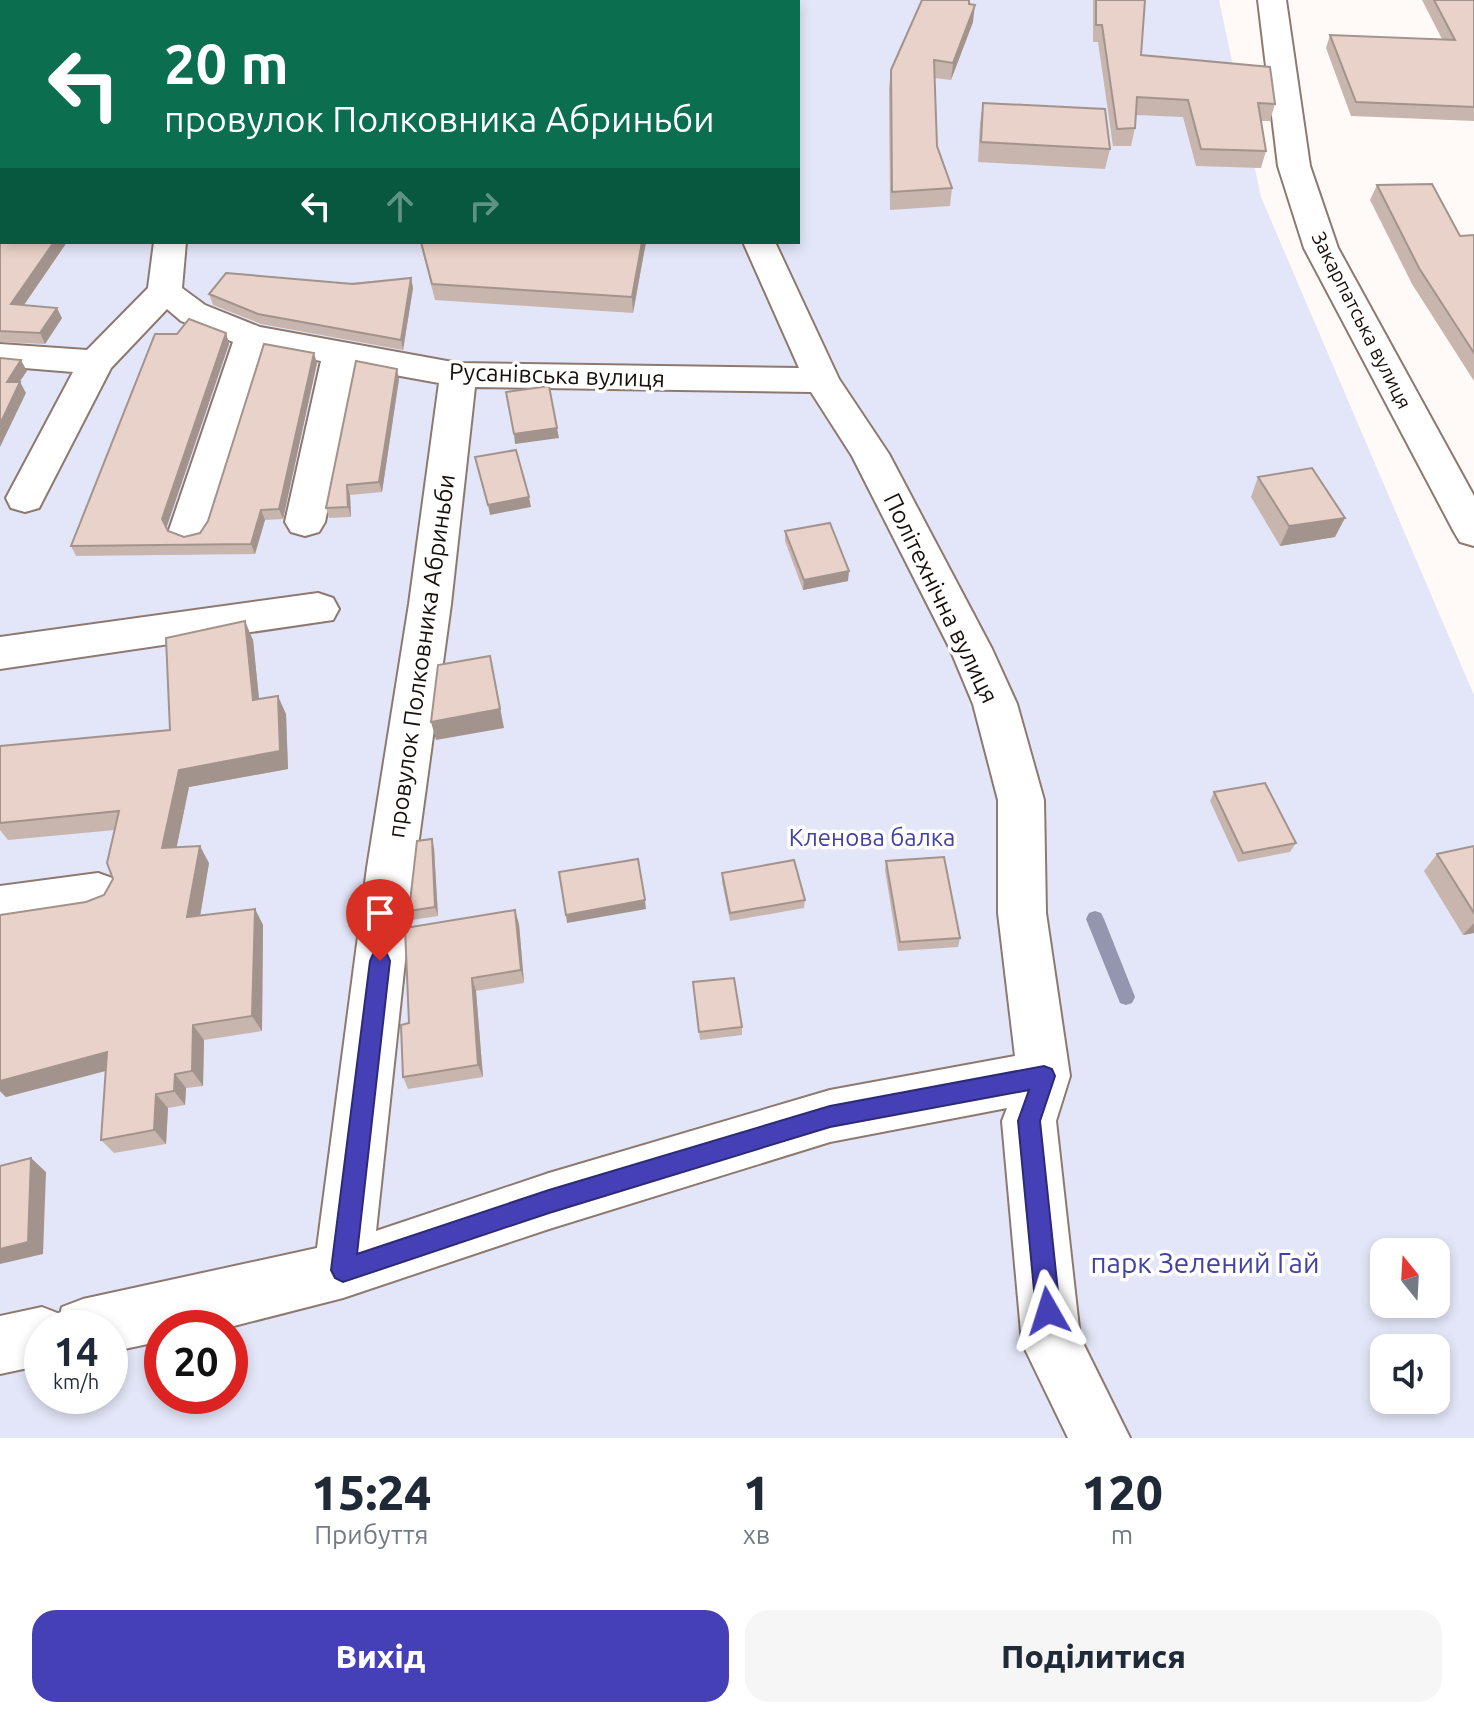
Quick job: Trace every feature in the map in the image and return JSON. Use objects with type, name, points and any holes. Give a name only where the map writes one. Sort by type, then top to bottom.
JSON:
[{"type":"street","name":"Закарпатська вулиця","points":[[1272,0],[1294,166],[1321,248],[1474,532]]},
{"type":"street","points":[[25,498],[96,362],[165,291],[170,244]]},
{"type":"street","name":"Політехнічна вулиця","points":[[760,244],[822,380],[870,454],[971,649],[995,704],[1021,800],[1022,913],[1044,1076]]},
{"type":"street","name":"Русанівська вулиця","points":[[165,291],[193,313],[252,337],[458,375],[822,380]]},
{"type":"street","points":[[189,530],[252,337]]},
{"type":"street","points":[[305,522],[341,353]]},
{"type":"street","points":[[0,355],[96,362]]},
{"type":"street","name":"провулок Полковника Абриньби","points":[[343,1270],[391,868],[430,604],[458,375]]},
{"type":"street","points":[[0,653],[318,609]]},
{"type":"street","points":[[0,907],[98,894]]},
{"type":"street","points":[[128,1319],[242,1296],[343,1270],[549,1201],[830,1116],[1044,1076],[1029,1121],[1051,1343],[1100,1438]]},
{"type":"street","points":[[0,1345],[24,1340]]},
{"type":"green space","name":"Кленова балка","points":[[800,0],[1219,0],[1261,197],[1474,695],[1474,1438],[0,1438],[0,244],[800,244]]},
{"type":"building","points":[[922,0],[969,0],[969,4],[975,5],[953,63],[934,60],[937,146],[952,188],[892,192],[891,70]]},
{"type":"building","points":[[1096,0],[1145,0],[1141,55],[1270,67],[1275,104],[1258,103],[1266,151],[1201,149],[1188,100],[1137,97],[1135,128],[1117,129],[1102,25],[1096,25]]},
{"type":"building","points":[[1434,0],[1474,0],[1474,107],[1356,102],[1330,35],[1455,40]]},
{"type":"building","points":[[983,103],[1105,109],[1110,149],[981,142]]},
{"type":"building","points":[[1432,184],[1460,236],[1474,235],[1474,353],[1419,268],[1377,185]]},
{"type":"building","points":[[0,244],[53,244],[11,304],[57,308],[40,333],[0,331]]},
{"type":"building","points":[[422,244],[642,244],[632,297],[432,284]]},
{"type":"building","points":[[226,273],[353,284],[411,278],[401,340],[258,314],[209,294]]},
{"type":"building","points":[[189,319],[226,333],[162,519],[168,531],[184,537],[200,533],[208,521],[264,344],[314,353],[279,509],[261,510],[251,544],[71,546],[155,334],[177,334]]},
{"type":"building","points":[[0,358],[21,360],[7,382],[20,382],[0,424]]},
{"type":"building","points":[[356,361],[397,369],[379,482],[347,485],[348,507],[326,508]]},
{"type":"building","points":[[549,386],[557,428],[514,434],[506,392]]},
{"type":"building","points":[[516,450],[529,497],[488,505],[475,457]]},
{"type":"building","points":[[1312,468],[1345,518],[1289,526],[1258,477]]},
{"type":"building","points":[[830,523],[849,571],[804,580],[785,531]]},
{"type":"building","points":[[245,621],[253,700],[278,696],[280,751],[179,770],[162,848],[200,846],[187,917],[255,909],[252,1016],[193,1025],[192,1071],[175,1074],[174,1091],[156,1094],[154,1130],[101,1140],[107,1052],[0,1081],[0,915],[86,902],[104,895],[113,879],[107,863],[119,811],[0,823],[0,746],[170,730],[166,638]]},
{"type":"building","points":[[490,656],[500,709],[431,722],[438,665]]},
{"type":"building","points":[[1265,783],[1296,843],[1243,853],[1214,792]]},
{"type":"building","points":[[432,839],[435,907],[409,911],[417,841]]},
{"type":"building","points":[[1474,846],[1474,913],[1437,854]]},
{"type":"building","points":[[944,857],[960,938],[900,942],[886,861]]},
{"type":"building","points":[[638,859],[645,900],[566,915],[559,872]]},
{"type":"building","points":[[794,860],[805,900],[730,913],[722,873]]},
{"type":"building","points":[[515,910],[521,970],[472,978],[478,1065],[403,1077],[401,1025],[409,1023],[405,928]]},
{"type":"building","points":[[734,978],[742,1027],[699,1032],[693,982]]},
{"type":"building","points":[[31,1158],[28,1242],[0,1249],[0,1166]]},
{"type":"waterway","points":[[1095,919],[1126,997]]},
{"type":"route","points":[[380,961],[343,1270],[549,1201],[830,1116],[1044,1076],[1029,1121],[1048,1311]]},
{"type":"park label","name":"парк Зелений Гай","points":[[1205,1262]]}]
